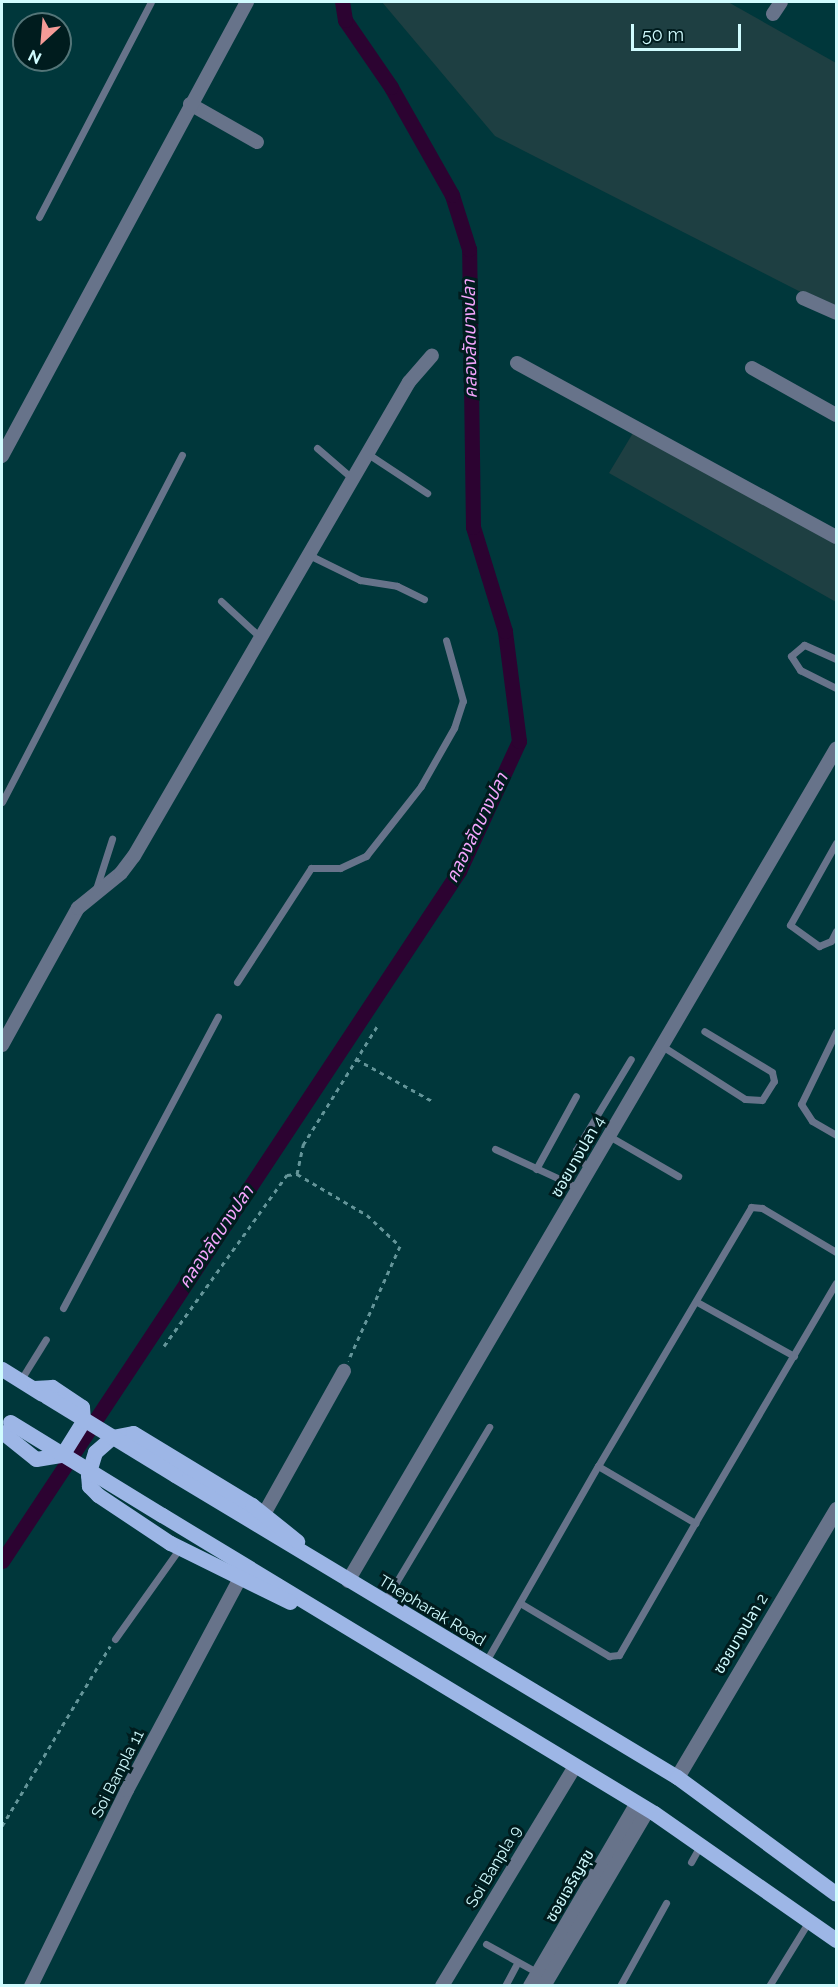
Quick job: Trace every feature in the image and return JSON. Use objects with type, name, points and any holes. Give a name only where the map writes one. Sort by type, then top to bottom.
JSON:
[{"type":"main road","name":"Thepharak Road","points":[[2,1369],[344,1579],[677,1777],[837,1894]]},
{"type":"main road","points":[[4,1424],[36,1459],[62,1455],[83,1421],[82,1407],[52,1386],[33,1388]]},
{"type":"main road","points":[[4,1424],[162,1515],[643,1807],[701,1844],[837,1940]]},
{"type":"main road","points":[[332,1619],[239,1580],[180,1548],[89,1486],[95,1452],[112,1437],[133,1433],[264,1514],[344,1579]]},
{"type":"street","points":[[2,456],[247,2]]},
{"type":"street","points":[[773,14],[781,2]]},
{"type":"street","points":[[190,104],[257,142]]},
{"type":"street","points":[[803,298],[837,313]]},
{"type":"street","points":[[2,1045],[72,918],[134,856],[408,382],[432,356]]},
{"type":"street","points":[[517,363],[837,537]]},
{"type":"street","points":[[752,368],[837,415]]},
{"type":"street","name":"ซอยบางปลา 4","points":[[344,1579],[579,1188],[837,749]]},
{"type":"street","points":[[264,1514],[344,1371]]},
{"type":"street","name":"ซอยบางปลา 2","points":[[677,1777],[837,1509]]},
{"type":"street","name":"Soi Banpla 11","points":[[31,1986],[127,1790],[239,1580]]},
{"type":"street","name":"Soi Banpla 9","points":[[442,1986],[575,1766]]},
{"type":"street","points":[[544,1986],[643,1807]]},
{"type":"street","name":"ซอยเจริญสุข","points":[[530,1986],[643,1807]]},
{"type":"lane","points":[[39,217],[152,2]]},
{"type":"lane","points":[[317,448],[353,479]]},
{"type":"lane","points":[[368,454],[427,494]]},
{"type":"lane","points":[[2,802],[182,455]]},
{"type":"lane","points":[[309,555],[360,580],[398,586],[424,599]]},
{"type":"lane","points":[[221,601],[261,638]]},
{"type":"lane","points":[[237,982],[311,868],[340,868],[366,856],[421,786],[454,728],[463,701],[446,640]]},
{"type":"lane","points":[[837,660],[804,645],[791,656],[800,670],[837,688]]},
{"type":"lane","points":[[94,895],[112,839]]},
{"type":"lane","points":[[837,843],[790,925],[819,946],[831,941],[837,931]]},
{"type":"lane","points":[[63,1308],[218,1017]]},
{"type":"lane","points":[[662,1046],[745,1099],[762,1100],[774,1081],[772,1072],[704,1030]]},
{"type":"lane","points":[[837,1032],[801,1104],[812,1121],[837,1135]]},
{"type":"lane","points":[[591,1167],[577,1160],[576,1150],[631,1059]]},
{"type":"lane","points":[[536,1169],[576,1096]]},
{"type":"lane","points":[[609,1137],[678,1176]]},
{"type":"lane","points":[[495,1149],[579,1188]]},
{"type":"lane","points":[[485,1663],[598,1466],[697,1302],[746,1214],[756,1205],[837,1252]]},
{"type":"lane","points":[[520,1603],[609,1656],[619,1655],[837,1283]]},
{"type":"lane","points":[[697,1302],[794,1356]]},
{"type":"lane","points":[[33,1388],[46,1339]]},
{"type":"lane","points":[[384,1603],[489,1427]]},
{"type":"lane","points":[[598,1466],[695,1523]]},
{"type":"lane","points":[[115,1639],[180,1548]]},
{"type":"lane","points":[[691,1862],[701,1844]]},
{"type":"lane","points":[[620,1986],[666,1903]]},
{"type":"lane","points":[[769,1986],[810,1919]]},
{"type":"lane","points":[[486,1944],[538,1972]]},
{"type":"lane","points":[[505,1986],[518,1962]]},
{"type":"path","points":[[297,1174],[303,1145],[378,1025]]},
{"type":"path","points":[[356,1059],[432,1101]]},
{"type":"path","points":[[164,1347],[287,1175],[297,1174],[366,1215],[400,1246],[344,1371]]},
{"type":"path","points":[[2,1826],[115,1639]]},
{"type":"shaded area","points":[[382,2],[728,2],[836,63],[836,310],[495,136]]},
{"type":"shaded area","points":[[636,428],[836,537],[836,602],[609,473]]},
{"type":"waterway","name":"คลองลัดบางปลา","points":[[2,1561],[459,871],[519,741],[505,631],[473,527],[469,249],[452,195],[391,87],[345,20],[342,2]]}]
